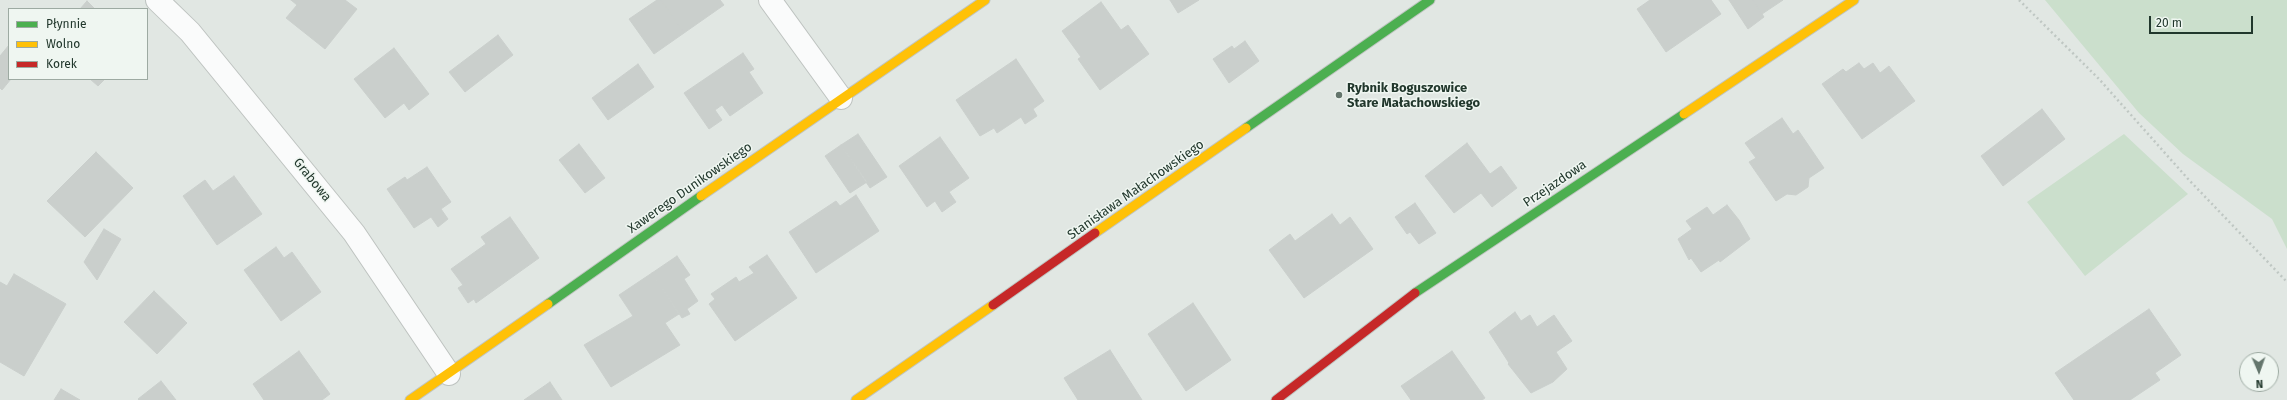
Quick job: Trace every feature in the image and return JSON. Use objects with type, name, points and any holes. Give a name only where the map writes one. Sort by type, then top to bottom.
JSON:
[{"type":"street","name":"Grabowa","points":[[157,0],[190,32],[354,233],[449,374]]},
{"type":"street","points":[[770,0],[841,98]]},
{"type":"street","name":"Xawerego Dunikowskiego","points":[[410,400],[841,98],[985,0]]},
{"type":"street","name":"Stanisława Małachowskiego","points":[[856,400],[1430,0]]},
{"type":"street","name":"Przejazdowa","points":[[1276,400],[1396,306],[1854,0]]},
{"type":"path","points":[[2019,0],[2099,79],[2190,180],[2287,282]]},
{"type":"green space","points":[[2045,0],[2287,0],[2287,249],[2272,219],[2183,154],[2139,113]]},
{"type":"green space","points":[[2124,134],[2188,194],[2085,276],[2027,202]]},
{"type":"building","points":[[291,0],[345,0],[357,9],[325,49],[286,18],[297,5]]},
{"type":"building","points":[[657,0],[661,0],[684,33],[654,54],[629,19]]},
{"type":"building","points":[[661,0],[720,0],[724,5],[684,33]]},
{"type":"building","points":[[1170,0],[1199,0],[1178,13]]},
{"type":"building","points":[[1650,0],[1711,0],[1721,14],[1666,52],[1637,9]]},
{"type":"building","points":[[1729,0],[1753,0],[1764,17],[1748,29]]},
{"type":"building","points":[[1753,0],[1783,0],[1762,14]]},
{"type":"building","points":[[87,1],[94,8],[81,8]]},
{"type":"building","points":[[1101,2],[1121,30],[1128,25],[1149,54],[1100,90],[1078,59],[1081,57],[1062,31]]},
{"type":"building","points":[[498,35],[513,55],[465,92],[449,72]]},
{"type":"building","points":[[1245,41],[1259,61],[1229,83],[1213,59],[1232,46],[1234,49]]},
{"type":"building","points":[[8,46],[8,80],[10,80],[2,90],[0,88],[0,56]]},
{"type":"building","points":[[394,48],[429,94],[409,110],[404,103],[385,118],[354,79]]},
{"type":"building","points":[[743,53],[754,69],[749,72],[763,93],[730,116],[722,105],[715,110],[722,120],[709,129],[684,93]]},
{"type":"building","points":[[1016,59],[1044,101],[1033,109],[1037,116],[1025,124],[1021,117],[997,133],[994,128],[980,136],[956,100]]},
{"type":"building","points":[[1859,63],[1864,69],[1873,63],[1880,73],[1889,66],[1915,101],[1862,139],[1822,84],[1843,69],[1846,72]]},
{"type":"building","points":[[638,64],[654,87],[608,120],[592,98]]},
{"type":"building","points":[[91,80],[104,80],[98,86]]},
{"type":"building","points":[[2042,109],[2065,139],[2003,186],[1981,156]]},
{"type":"building","points":[[1782,118],[1793,134],[1798,130],[1824,168],[1809,178],[1808,187],[1796,195],[1787,194],[1776,201],[1749,162],[1756,158],[1745,143]]},
{"type":"building","points":[[858,134],[887,177],[870,188],[841,145]]},
{"type":"building","points":[[940,137],[969,178],[949,192],[956,202],[942,212],[935,201],[927,207],[899,166]]},
{"type":"building","points":[[1467,143],[1490,174],[1501,166],[1517,188],[1492,207],[1481,193],[1454,213],[1425,176]]},
{"type":"building","points":[[579,144],[605,178],[585,193],[559,160]]},
{"type":"building","points":[[841,145],[867,182],[850,193],[825,156]]},
{"type":"building","points":[[96,152],[133,188],[85,237],[47,201]]},
{"type":"building","points":[[427,167],[451,202],[441,209],[448,219],[438,227],[431,217],[414,228],[387,189],[405,177],[407,180]]},
{"type":"building","points":[[234,176],[262,214],[217,245],[183,196],[205,180],[213,191]]},
{"type":"building","points":[[856,195],[879,231],[816,273],[789,232],[836,201],[840,206]]},
{"type":"building","points":[[1415,203],[1436,233],[1419,244],[1410,232],[1407,234],[1395,217]]},
{"type":"building","points":[[1727,205],[1739,220],[1750,239],[1720,262],[1719,260],[1701,272],[1691,258],[1689,260],[1678,239],[1692,229],[1686,221],[1707,207],[1713,215]]},
{"type":"building","points":[[1332,214],[1340,225],[1350,217],[1373,249],[1304,298],[1269,250],[1290,234],[1295,241]]},
{"type":"building","points":[[510,217],[539,258],[476,303],[474,299],[468,303],[458,288],[463,285],[451,269],[486,244],[481,237]]},
{"type":"building","points":[[104,229],[121,239],[97,280],[84,262]]},
{"type":"building","points":[[276,247],[284,258],[292,252],[321,292],[281,321],[244,270]]},
{"type":"building","points":[[767,255],[797,298],[735,341],[709,304],[715,299],[711,294],[736,277],[739,282],[754,273],[749,267]]},
{"type":"building","points":[[677,256],[690,275],[684,279],[698,301],[687,309],[690,314],[682,318],[652,273]]},
{"type":"building","points":[[652,273],[679,314],[665,323],[680,345],[611,387],[584,345],[633,316],[619,295]]},
{"type":"building","points":[[14,274],[66,304],[24,376],[0,362],[0,282],[7,286]]},
{"type":"building","points":[[154,291],[187,323],[157,354],[124,322]]},
{"type":"building","points":[[1193,303],[1231,360],[1186,391],[1148,334]]},
{"type":"building","points":[[2149,309],[2181,355],[2155,373],[2160,380],[2130,400],[2074,400],[2055,373]]},
{"type":"building","points":[[1515,312],[1521,321],[1530,315],[1537,327],[1554,315],[1572,341],[1556,352],[1567,369],[1553,382],[1531,393],[1508,364],[1509,363],[1489,332]]},
{"type":"building","points":[[1110,350],[1142,400],[1078,400],[1064,378]]},
{"type":"building","points":[[299,351],[330,394],[322,400],[264,400],[253,384]]},
{"type":"building","points":[[1452,351],[1485,398],[1482,400],[1411,400],[1401,386]]},
{"type":"building","points":[[161,381],[176,400],[138,399]]},
{"type":"building","points":[[550,382],[562,400],[524,400]]},
{"type":"building","points":[[61,389],[80,400],[54,400]]},
{"type":"traffic: fast","points":[[1246,128],[1430,0]]},
{"type":"traffic: fast","points":[[1415,293],[1684,114]]},
{"type":"traffic: fast","points":[[548,304],[701,196]]},
{"type":"traffic: slow","points":[[701,196],[985,0]]},
{"type":"traffic: slow","points":[[1684,114],[1854,0]]},
{"type":"traffic: slow","points":[[1095,233],[1246,128]]},
{"type":"traffic: slow","points":[[410,400],[548,304]]},
{"type":"traffic: slow","points":[[856,400],[993,305]]},
{"type":"traffic: jam","points":[[993,305],[1095,233]]},
{"type":"traffic: jam","points":[[1276,400],[1415,293]]},
{"type":"place","name":"Rybnik Boguszowice Stare Małachowskiego","points":[[1339,95]]}]
